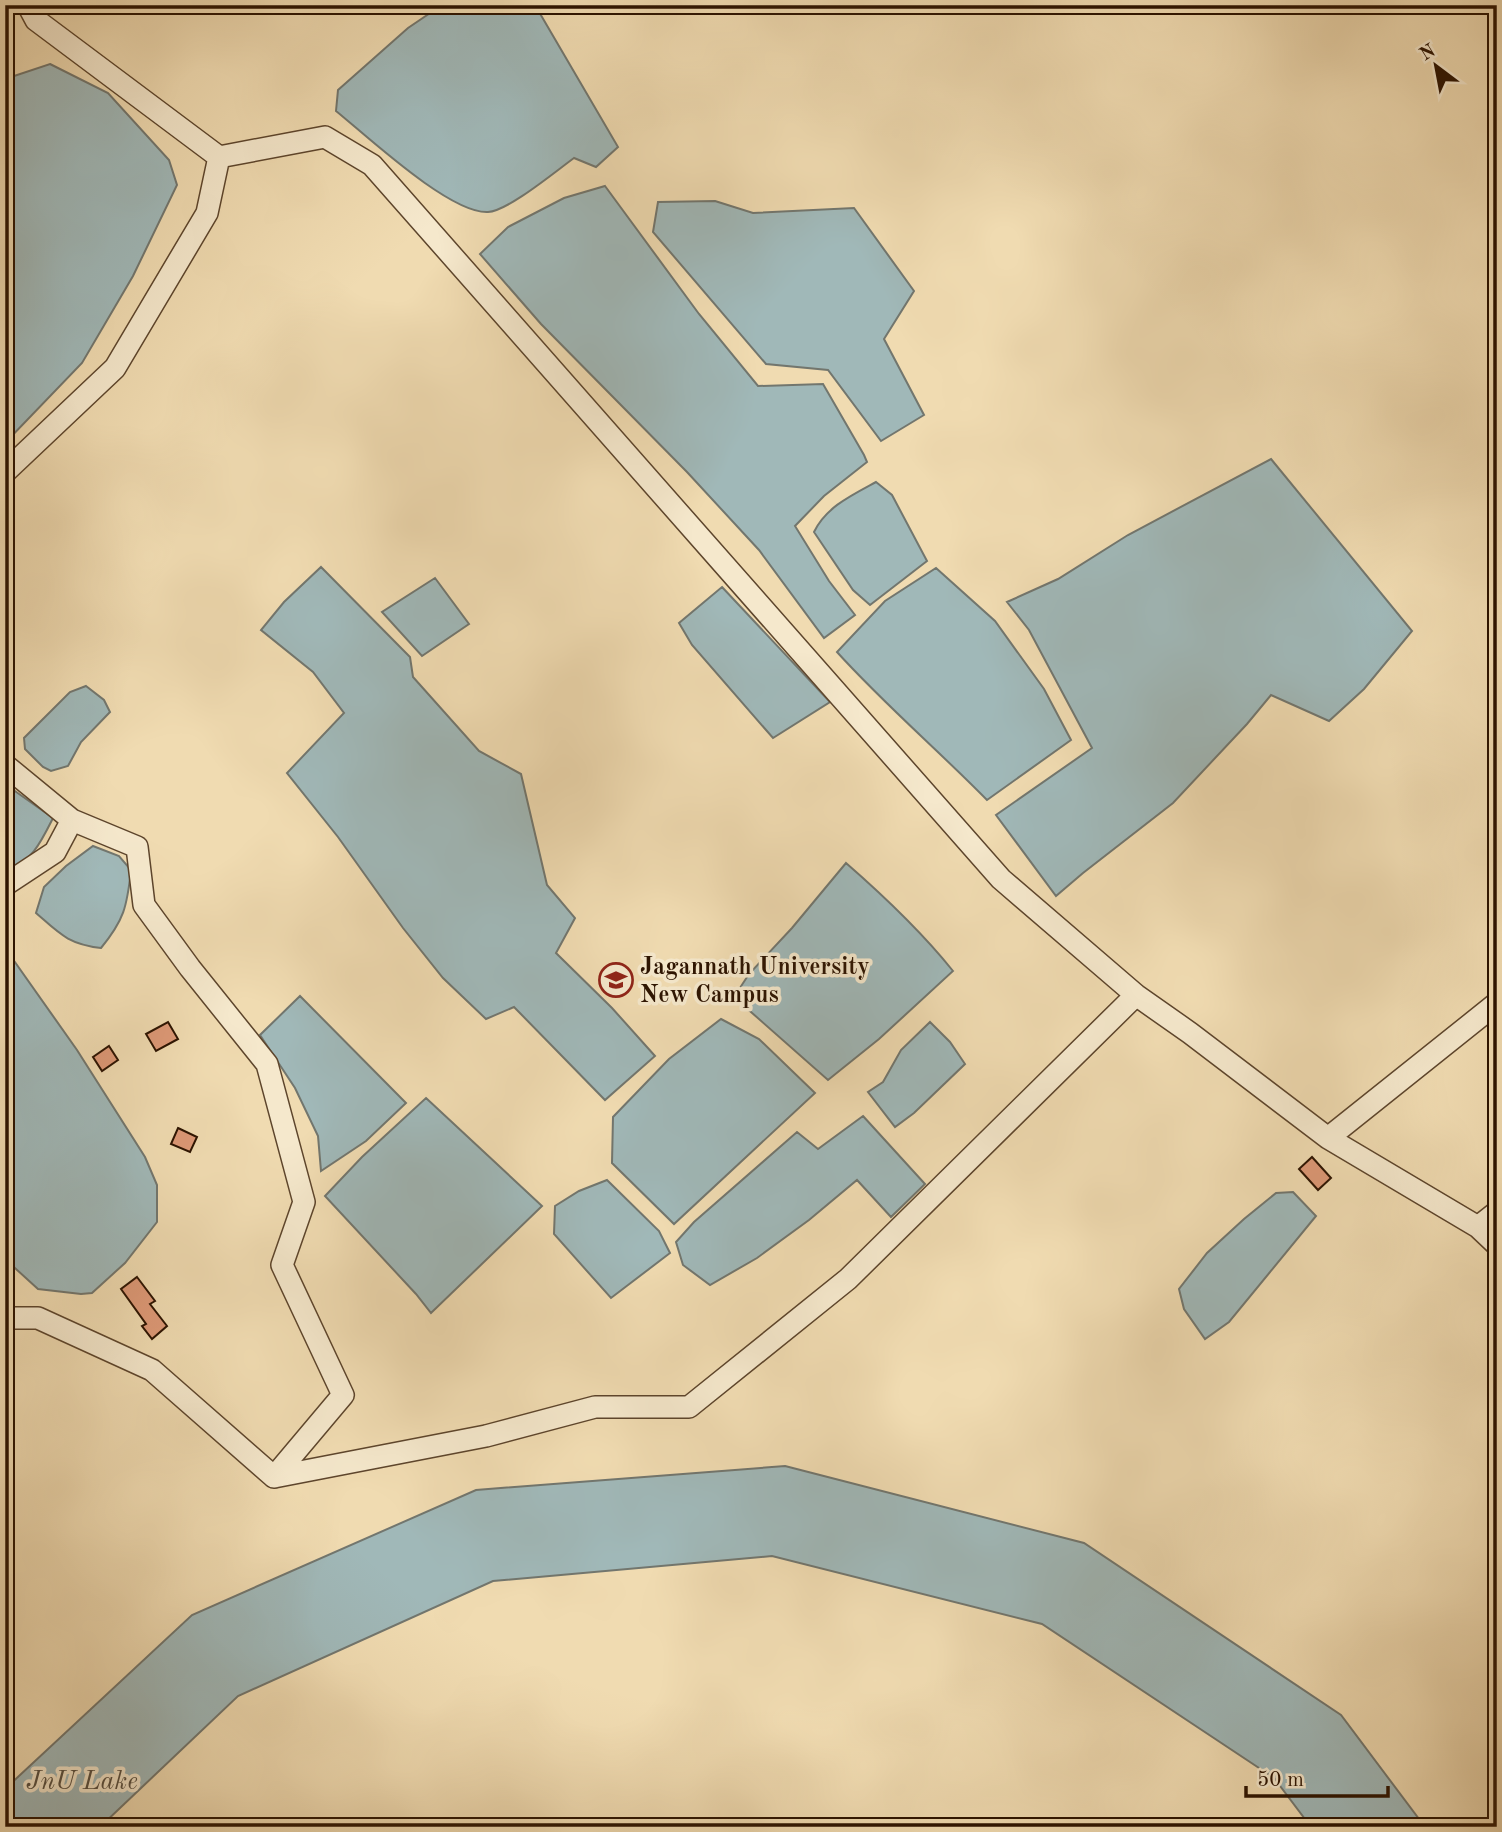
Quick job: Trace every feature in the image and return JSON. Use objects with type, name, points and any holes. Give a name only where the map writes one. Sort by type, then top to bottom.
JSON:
[{"type":"street","points":[[28,5],[36,20],[219,157],[325,137],[372,165],[1001,879],[1136,995],[1328,1139],[1478,1227],[1497,1245]]},
{"type":"street","points":[[5,472],[115,368],[207,213],[219,157]]},
{"type":"street","points":[[5,765],[72,820],[137,847],[144,905],[190,968],[267,1064],[304,1202],[282,1265],[343,1395],[274,1477]]},
{"type":"street","points":[[5,885],[55,852],[72,820]]},
{"type":"street","points":[[274,1477],[486,1436],[595,1408],[689,1407],[848,1279],[1136,995]]},
{"type":"street","points":[[1328,1139],[1497,1003]]},
{"type":"street","points":[[1478,1227],[1497,1212]]},
{"type":"street","points":[[5,1318],[38,1318],[152,1370],[274,1477]]},
{"type":"water","points":[[442,5],[535,5],[618,147],[596,167],[574,158],[519,198],[488,212],[453,201],[409,172],[336,111],[338,90],[408,28]]},
{"type":"water","points":[[50,64],[108,93],[169,160],[177,185],[133,276],[82,363],[5,443],[5,79]]},
{"type":"water","points":[[605,186],[699,314],[758,386],[823,384],[864,455],[867,462],[824,496],[795,526],[829,581],[855,615],[824,638],[759,550],[687,472],[541,324],[480,254],[508,227],[564,198]]},
{"type":"water","points":[[715,201],[753,213],[854,208],[914,291],[884,339],[924,415],[881,441],[828,370],[766,364],[653,232],[658,202]]},
{"type":"water","points":[[1271,459],[1412,631],[1364,689],[1329,721],[1271,695],[1173,803],[1056,896],[996,815],[1092,748],[1029,630],[1007,602],[1058,579],[1128,535]]},
{"type":"water","points":[[876,482],[892,495],[927,561],[870,605],[853,590],[814,532],[825,515]]},
{"type":"water","points":[[321,567],[410,657],[413,677],[479,751],[521,774],[547,885],[575,918],[556,953],[612,1008],[655,1056],[605,1100],[514,1007],[486,1019],[443,978],[287,773],[344,713],[313,672],[261,630],[284,602]]},
{"type":"water","points":[[936,568],[995,621],[1044,689],[1071,740],[987,800],[837,652],[885,601]]},
{"type":"water","points":[[435,578],[469,624],[422,656],[382,612]]},
{"type":"water","points":[[722,587],[830,702],[773,738],[692,645],[679,623]]},
{"type":"water","points":[[86,686],[104,700],[110,712],[81,742],[68,766],[51,771],[43,767],[25,749],[24,738],[70,692]]},
{"type":"water","points":[[5,784],[53,818],[29,857],[5,872]]},
{"type":"water","points":[[93,846],[119,856],[131,870],[123,912],[101,948],[80,944],[65,937],[36,913],[44,887]]},
{"type":"water","points":[[846,863],[902,915],[953,971],[879,1039],[828,1080],[734,997],[749,974],[792,928]]},
{"type":"water","points":[[5,948],[77,1050],[145,1157],[157,1185],[157,1222],[125,1263],[92,1293],[38,1289],[5,1259]]},
{"type":"water","points":[[300,996],[406,1103],[366,1141],[321,1171],[318,1136],[295,1088],[260,1035]]},
{"type":"water","points":[[721,1019],[759,1039],[815,1093],[674,1224],[612,1163],[613,1117],[669,1059]]},
{"type":"water","points":[[930,1022],[950,1042],[965,1064],[914,1113],[895,1127],[868,1092],[883,1082],[901,1050]]},
{"type":"water","points":[[426,1098],[542,1206],[431,1313],[325,1196],[362,1157]]},
{"type":"water","points":[[863,1116],[925,1184],[891,1217],[857,1180],[757,1258],[710,1285],[683,1265],[676,1242],[694,1222],[797,1132],[818,1149]]},
{"type":"water","points":[[607,1180],[659,1231],[670,1253],[611,1298],[554,1234],[555,1206],[579,1191]]},
{"type":"water","points":[[1293,1192],[1316,1216],[1229,1322],[1205,1339],[1184,1309],[1179,1289],[1207,1253],[1244,1219],[1276,1193]]},
{"type":"water","name":"JnU Lake","points":[[785,1466],[1084,1543],[1341,1715],[1425,1827],[1311,1827],[1274,1778],[1042,1624],[772,1556],[493,1581],[238,1696],[100,1827],[5,1827],[5,1789],[192,1615],[476,1490]]},
{"type":"building","points":[[168,1022],[178,1039],[156,1051],[146,1034]]},
{"type":"building","points":[[109,1046],[118,1060],[102,1071],[93,1057]]},
{"type":"building","points":[[178,1128],[197,1137],[190,1152],[171,1144]]},
{"type":"building","points":[[1312,1157],[1331,1178],[1318,1190],[1299,1169]]},
{"type":"building","points":[[137,1277],[155,1301],[150,1304],[167,1326],[152,1339],[142,1326],[146,1324],[121,1289]]},
{"type":"place","name":"Jagannath University New Campus","points":[[616,980]]}]
